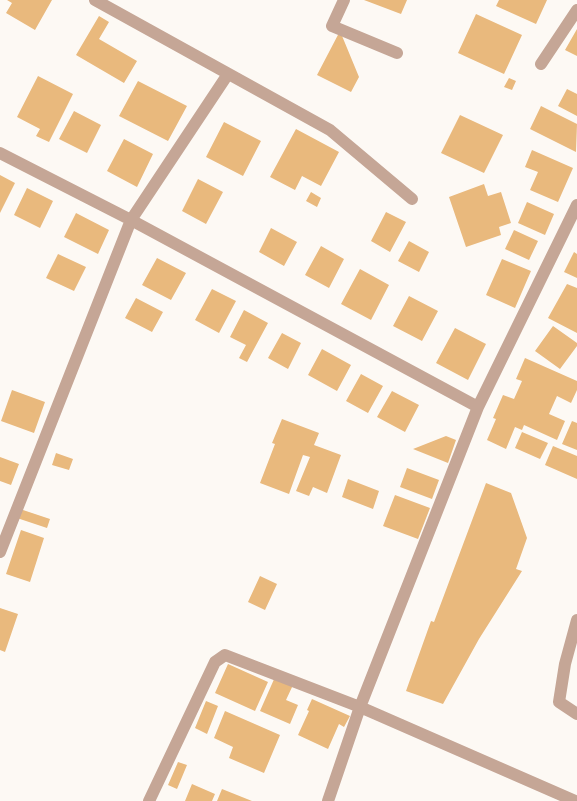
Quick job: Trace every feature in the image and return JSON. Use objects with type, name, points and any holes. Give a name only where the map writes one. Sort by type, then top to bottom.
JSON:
[{"type":"street","points":[[95,0],[330,130],[412,199]]},
{"type":"street","points":[[344,0],[332,26],[397,53]]},
{"type":"street","points":[[541,64],[577,10]]},
{"type":"street","points":[[0,552],[131,220],[228,74]]},
{"type":"street","points":[[0,153],[131,220],[478,407]]},
{"type":"street","points":[[328,801],[360,707],[478,407],[577,204]]},
{"type":"street","points":[[577,620],[565,664],[559,702],[577,714]]},
{"type":"street","points":[[149,801],[216,662],[225,655],[360,707],[575,801]]},
{"type":"building","points":[[7,0],[52,0],[35,30],[6,13],[12,3]]},
{"type":"building","points":[[364,0],[407,0],[401,14]]},
{"type":"building","points":[[499,0],[547,0],[536,24],[496,6]]},
{"type":"building","points":[[476,14],[522,35],[504,74],[458,53]]},
{"type":"building","points":[[99,16],[109,22],[99,39],[137,61],[124,83],[76,55]]},
{"type":"building","points":[[577,29],[577,56],[565,50]]},
{"type":"building","points":[[340,31],[359,77],[351,92],[317,75]]},
{"type":"building","points":[[38,76],[73,94],[49,142],[36,136],[40,129],[17,117]]},
{"type":"building","points":[[509,78],[516,81],[512,90],[504,87]]},
{"type":"building","points":[[138,81],[187,106],[168,141],[119,116]]},
{"type":"building","points":[[567,89],[577,94],[577,116],[558,106]]},
{"type":"building","points":[[541,106],[577,124],[576,152],[530,129]]},
{"type":"building","points":[[74,111],[101,125],[87,153],[59,139]]},
{"type":"building","points":[[460,115],[503,135],[484,173],[441,153]]},
{"type":"building","points":[[224,122],[261,141],[243,176],[206,157]]},
{"type":"building","points":[[296,129],[339,152],[321,186],[302,176],[295,190],[270,177]]},
{"type":"building","points":[[124,139],[153,154],[137,187],[107,171]]},
{"type":"building","points":[[532,150],[573,168],[558,202],[530,190],[538,172],[525,167]]},
{"type":"building","points":[[0,175],[15,183],[0,213]]},
{"type":"building","points":[[198,179],[223,192],[206,224],[182,211]]},
{"type":"building","points":[[484,184],[488,196],[501,192],[511,223],[499,227],[501,235],[466,247],[449,197]]},
{"type":"building","points":[[27,188],[53,201],[40,228],[14,215]]},
{"type":"building","points":[[311,192],[321,198],[317,207],[306,201]]},
{"type":"building","points":[[527,202],[554,214],[545,235],[518,223]]},
{"type":"building","points":[[386,212],[406,222],[390,252],[371,241]]},
{"type":"building","points":[[76,213],[109,230],[98,254],[64,237]]},
{"type":"building","points":[[271,228],[297,242],[284,266],[259,252]]},
{"type":"building","points":[[514,230],[538,241],[529,260],[505,249]]},
{"type":"building","points":[[409,241],[429,252],[419,272],[398,261]]},
{"type":"building","points":[[321,246],[344,259],[329,288],[305,275]]},
{"type":"building","points":[[574,252],[577,254],[577,278],[564,272]]},
{"type":"building","points":[[58,254],[86,267],[74,291],[46,278]]},
{"type":"building","points":[[157,258],[186,273],[171,300],[142,285]]},
{"type":"building","points":[[502,259],[531,271],[515,308],[486,295]]},
{"type":"building","points":[[360,269],[389,285],[371,320],[341,304]]},
{"type":"building","points":[[567,284],[577,288],[577,333],[548,318]]},
{"type":"building","points":[[212,289],[236,301],[219,333],[195,320]]},
{"type":"building","points":[[409,296],[438,311],[422,341],[393,326]]},
{"type":"building","points":[[136,298],[163,312],[152,332],[125,318]]},
{"type":"building","points":[[244,310],[268,323],[247,362],[239,358],[246,345],[230,337]]},
{"type":"building","points":[[553,326],[577,343],[577,346],[560,369],[535,351]]},
{"type":"building","points":[[455,328],[486,344],[468,380],[436,363]]},
{"type":"building","points":[[282,333],[301,343],[288,369],[268,358]]},
{"type":"building","points":[[322,349],[351,365],[337,391],[308,375]]},
{"type":"building","points":[[525,358],[577,381],[577,390],[571,403],[557,396],[549,414],[565,421],[557,440],[524,425],[522,430],[515,427],[506,449],[487,440],[496,419],[493,418],[503,395],[514,399],[522,381],[516,379]]},
{"type":"building","points":[[361,374],[383,386],[368,413],[346,401]]},
{"type":"building","points":[[12,390],[45,402],[34,433],[1,421]]},
{"type":"building","points":[[392,391],[419,405],[405,432],[377,417]]},
{"type":"building","points":[[282,419],[319,433],[314,445],[341,455],[327,493],[313,487],[309,496],[296,491],[310,457],[303,455],[289,494],[260,483],[275,444],[272,443]]},
{"type":"building","points":[[572,421],[577,423],[577,450],[562,444]]},
{"type":"building","points":[[522,432],[548,443],[540,459],[515,448]]},
{"type":"building","points":[[446,436],[456,440],[448,463],[413,449]]},
{"type":"building","points":[[553,446],[577,456],[577,479],[545,465]]},
{"type":"building","points":[[56,453],[73,459],[69,470],[52,465]]},
{"type":"building","points":[[0,457],[19,464],[11,485],[0,481]]},
{"type":"building","points":[[407,468],[439,480],[432,499],[400,487]]},
{"type":"building","points":[[348,479],[379,491],[373,509],[342,497]]},
{"type":"building","points":[[486,483],[511,493],[527,538],[516,569],[522,571],[479,639],[443,704],[406,691],[431,621],[434,622]]},
{"type":"building","points":[[395,495],[430,508],[418,539],[383,526]]},
{"type":"building","points":[[20,509],[50,519],[47,528],[17,518]]},
{"type":"building","points":[[21,530],[44,538],[30,582],[6,574]]},
{"type":"building","points":[[260,576],[277,584],[265,610],[248,602]]},
{"type":"building","points":[[0,608],[18,614],[5,652],[0,650]]},
{"type":"building","points":[[228,664],[268,682],[255,711],[215,693]]},
{"type":"building","points":[[275,677],[293,685],[286,700],[298,705],[290,724],[260,711]]},
{"type":"building","points":[[312,699],[350,716],[344,727],[339,724],[328,749],[298,735],[309,711],[307,710]]},
{"type":"building","points":[[206,701],[218,706],[207,734],[195,728]]},
{"type":"building","points":[[225,711],[280,735],[264,773],[229,758],[233,747],[214,738]]},
{"type":"building","points":[[178,762],[187,765],[177,789],[168,785]]},
{"type":"building","points":[[192,784],[215,794],[212,801],[185,801]]},
{"type":"building","points":[[222,789],[252,801],[217,801]]}]
